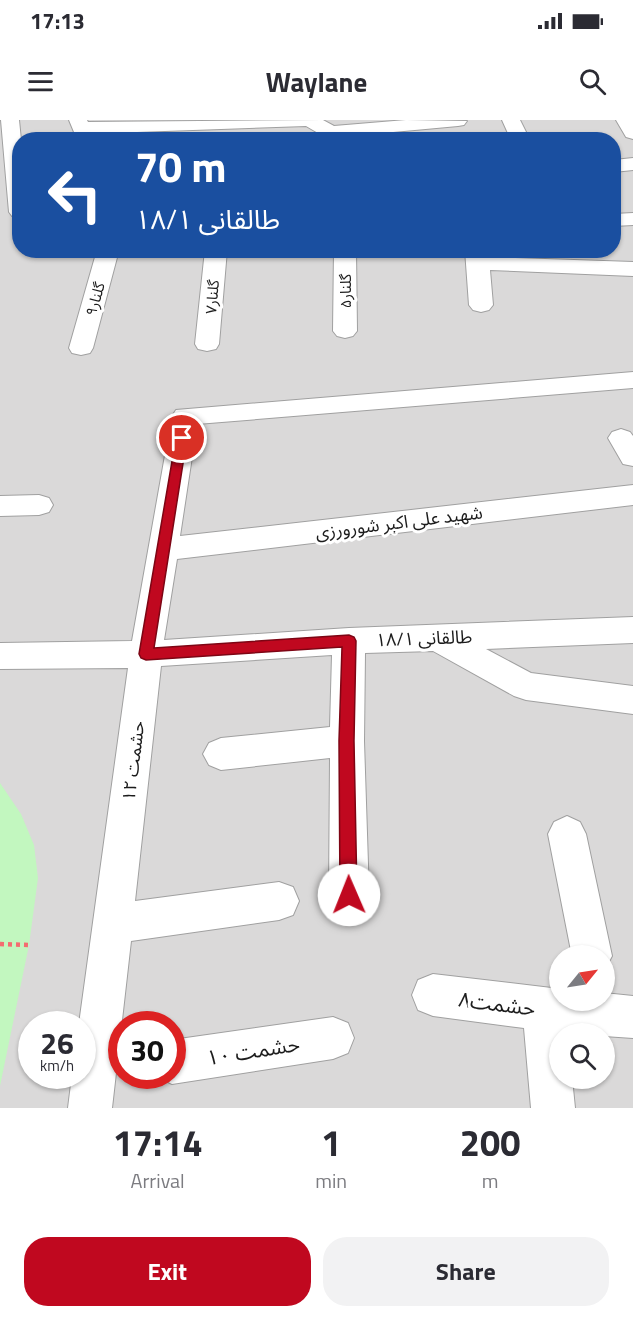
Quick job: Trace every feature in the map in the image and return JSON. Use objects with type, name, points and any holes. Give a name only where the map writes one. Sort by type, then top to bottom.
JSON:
[{"type":"street","points":[[10,120],[12,140]]},
{"type":"street","points":[[78,120],[81,128],[310,120],[331,132]]},
{"type":"street","points":[[625,120],[633,134]]},
{"type":"street","points":[[370,132],[458,121]]},
{"type":"street","name":"گلنار۹","points":[[81,348],[106,258]]},
{"type":"street","name":"گلنار۷","points":[[207,344],[215,258]]},
{"type":"street","name":"گلنار۵","points":[[345,258],[345,331]]},
{"type":"street","points":[[477,258],[481,305]]},
{"type":"street","points":[[490,258],[633,269]]},
{"type":"street","name":"حشمت ۱۲","points":[[102,1084],[113,924],[146,654],[185,416],[633,380]]},
{"type":"street","name":"شهید علی اکبر شورورزی","points":[[165,549],[633,495]]},
{"type":"street","points":[[0,506],[39,505]]},
{"type":"street","name":"طالقانی ۱۸/۱","points":[[0,656],[146,654],[349,641],[633,630]]},
{"type":"street","points":[[437,638],[526,686],[633,700]]},
{"type":"street","points":[[349,641],[347,741],[349,895]]},
{"type":"street","points":[[221,754],[347,741]]},
{"type":"street","points":[[567,834],[590,945]]},
{"type":"street","points":[[113,924],[279,901]]},
{"type":"street","name":"حشمت۸","points":[[433,995],[549,1009]]},
{"type":"street","points":[[543,1009],[553,1108]]},
{"type":"street","name":"حشمت ۱۰","points":[[186,1060],[333,1038]]},
{"type":"path","points":[[0,944],[29,945]]},
{"type":"shaded area","points":[[0,120],[633,120],[633,1108],[0,1108]]},
{"type":"green space","points":[[0,783],[21,814],[34,845],[38,878],[29,945],[0,1086]]},
{"type":"route","points":[[182,438],[146,654],[349,641],[347,741],[349,895]]}]
